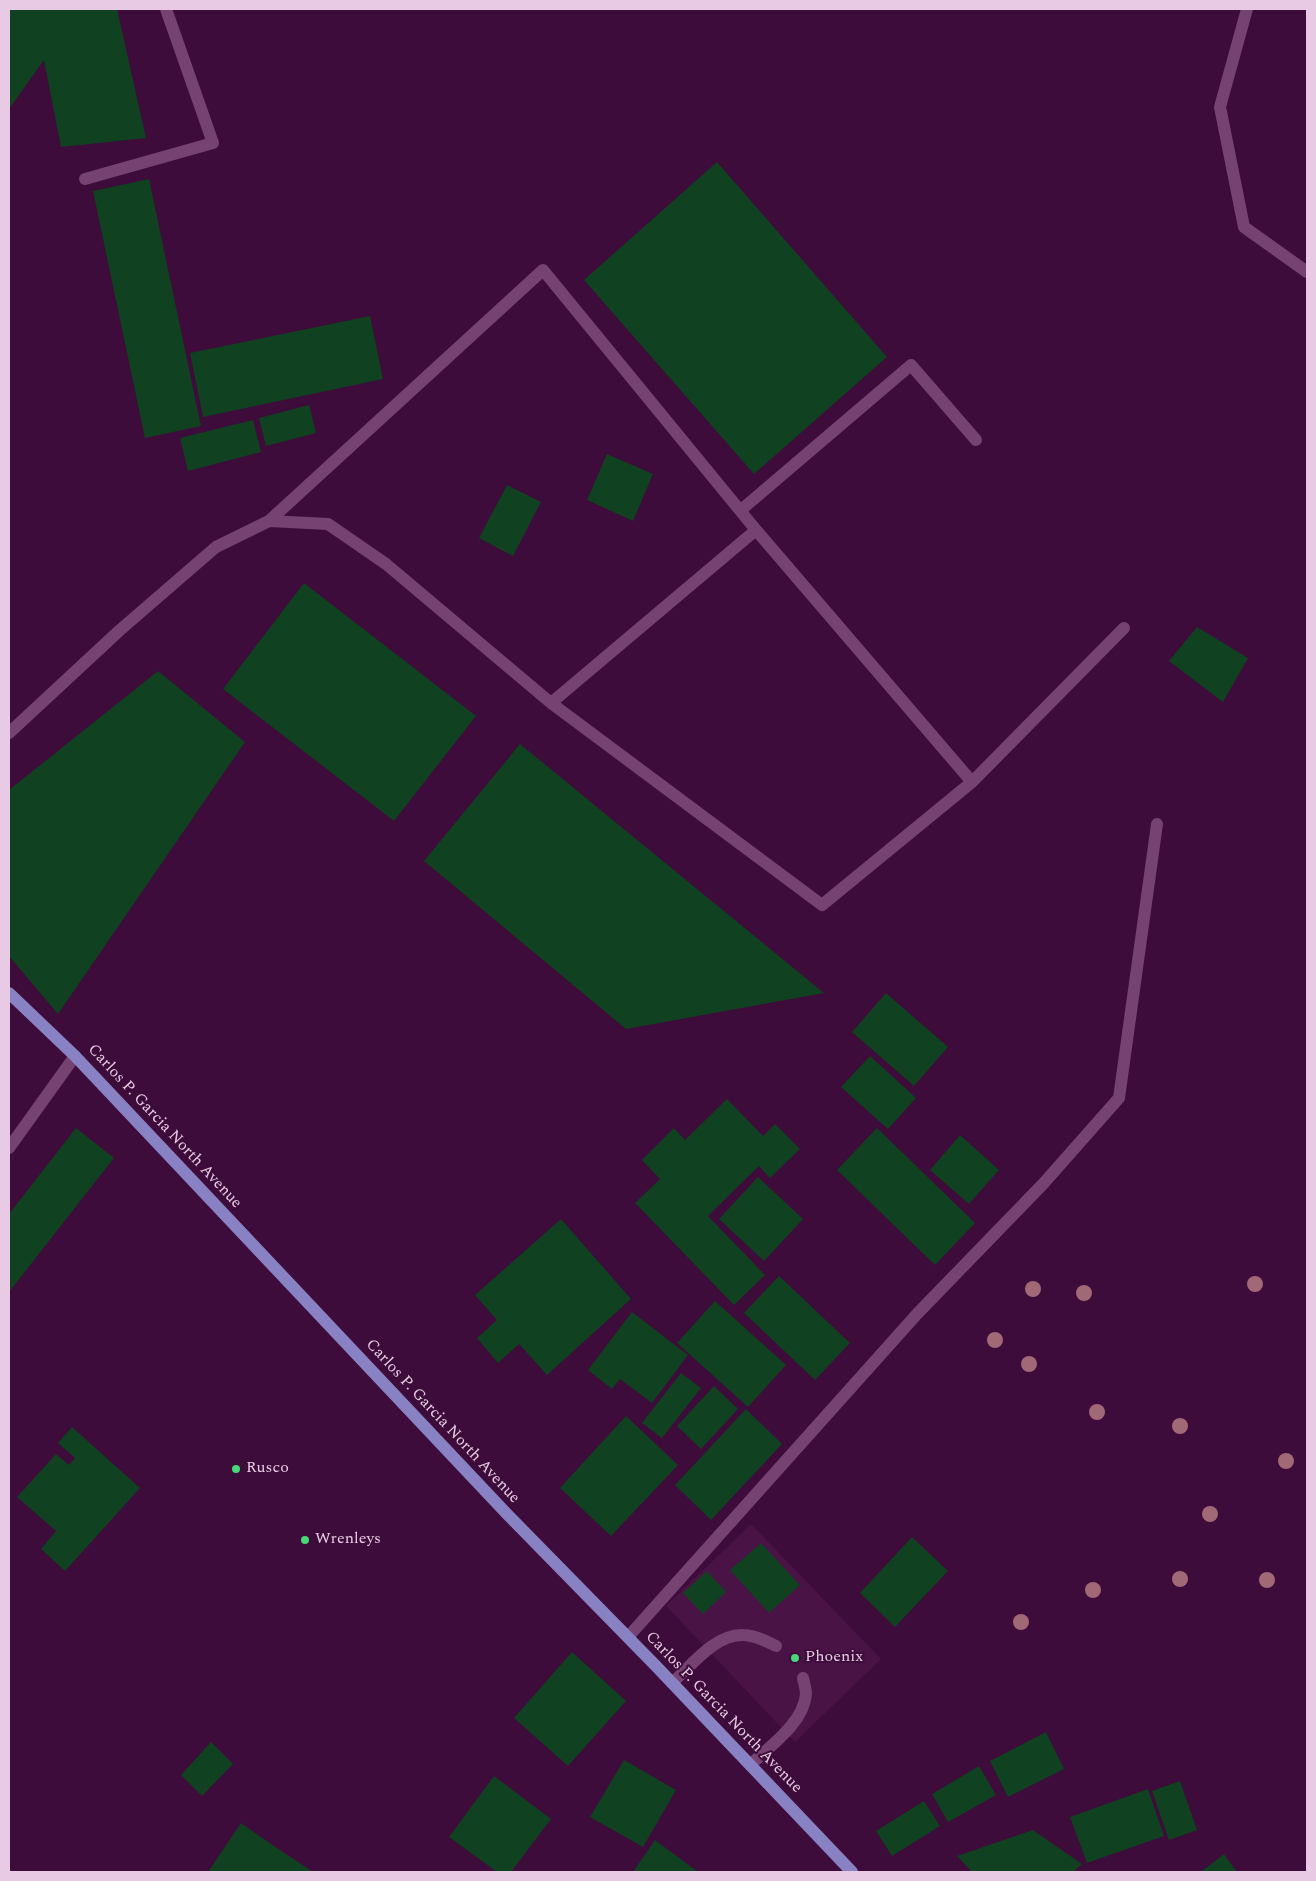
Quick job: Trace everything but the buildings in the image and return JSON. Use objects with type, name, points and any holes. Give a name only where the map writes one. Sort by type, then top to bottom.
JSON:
[{"type":"main road","name":"Carlos P. Garcia North Avenue","points":[[9,993],[75,1056],[506,1514],[628,1637],[852,1872]]},
{"type":"street","points":[[86,179],[213,143],[166,9]]},
{"type":"street","points":[[1247,9],[1220,107],[1244,227],[1307,272]]},
{"type":"street","points":[[9,733],[120,630],[216,547],[269,521],[543,270],[756,530],[972,782]]},
{"type":"street","points":[[741,510],[911,365],[976,440]]},
{"type":"street","points":[[269,521],[328,524],[386,564],[552,703],[822,905],[972,782],[1124,628]]},
{"type":"street","points":[[552,703],[756,530]]},
{"type":"street","points":[[628,1637],[918,1314],[1043,1184],[1119,1098],[1157,824]]},
{"type":"street","points":[[9,1148],[75,1056]]},
{"type":"street","points":[[672,1683],[718,1642],[729,1637],[742,1635],[756,1637],[776,1646]]},
{"type":"street","points":[[750,1766],[794,1722],[802,1709],[806,1694],[803,1678]]},
{"type":"shaded area","points":[[751,1524],[881,1659],[795,1742],[666,1606]]},
{"type":"place","name":"Rusco","points":[[236,1469]]},
{"type":"place","name":"Wrenleys","points":[[305,1540]]},
{"type":"place","name":"Phoenix","points":[[795,1658]]}]
